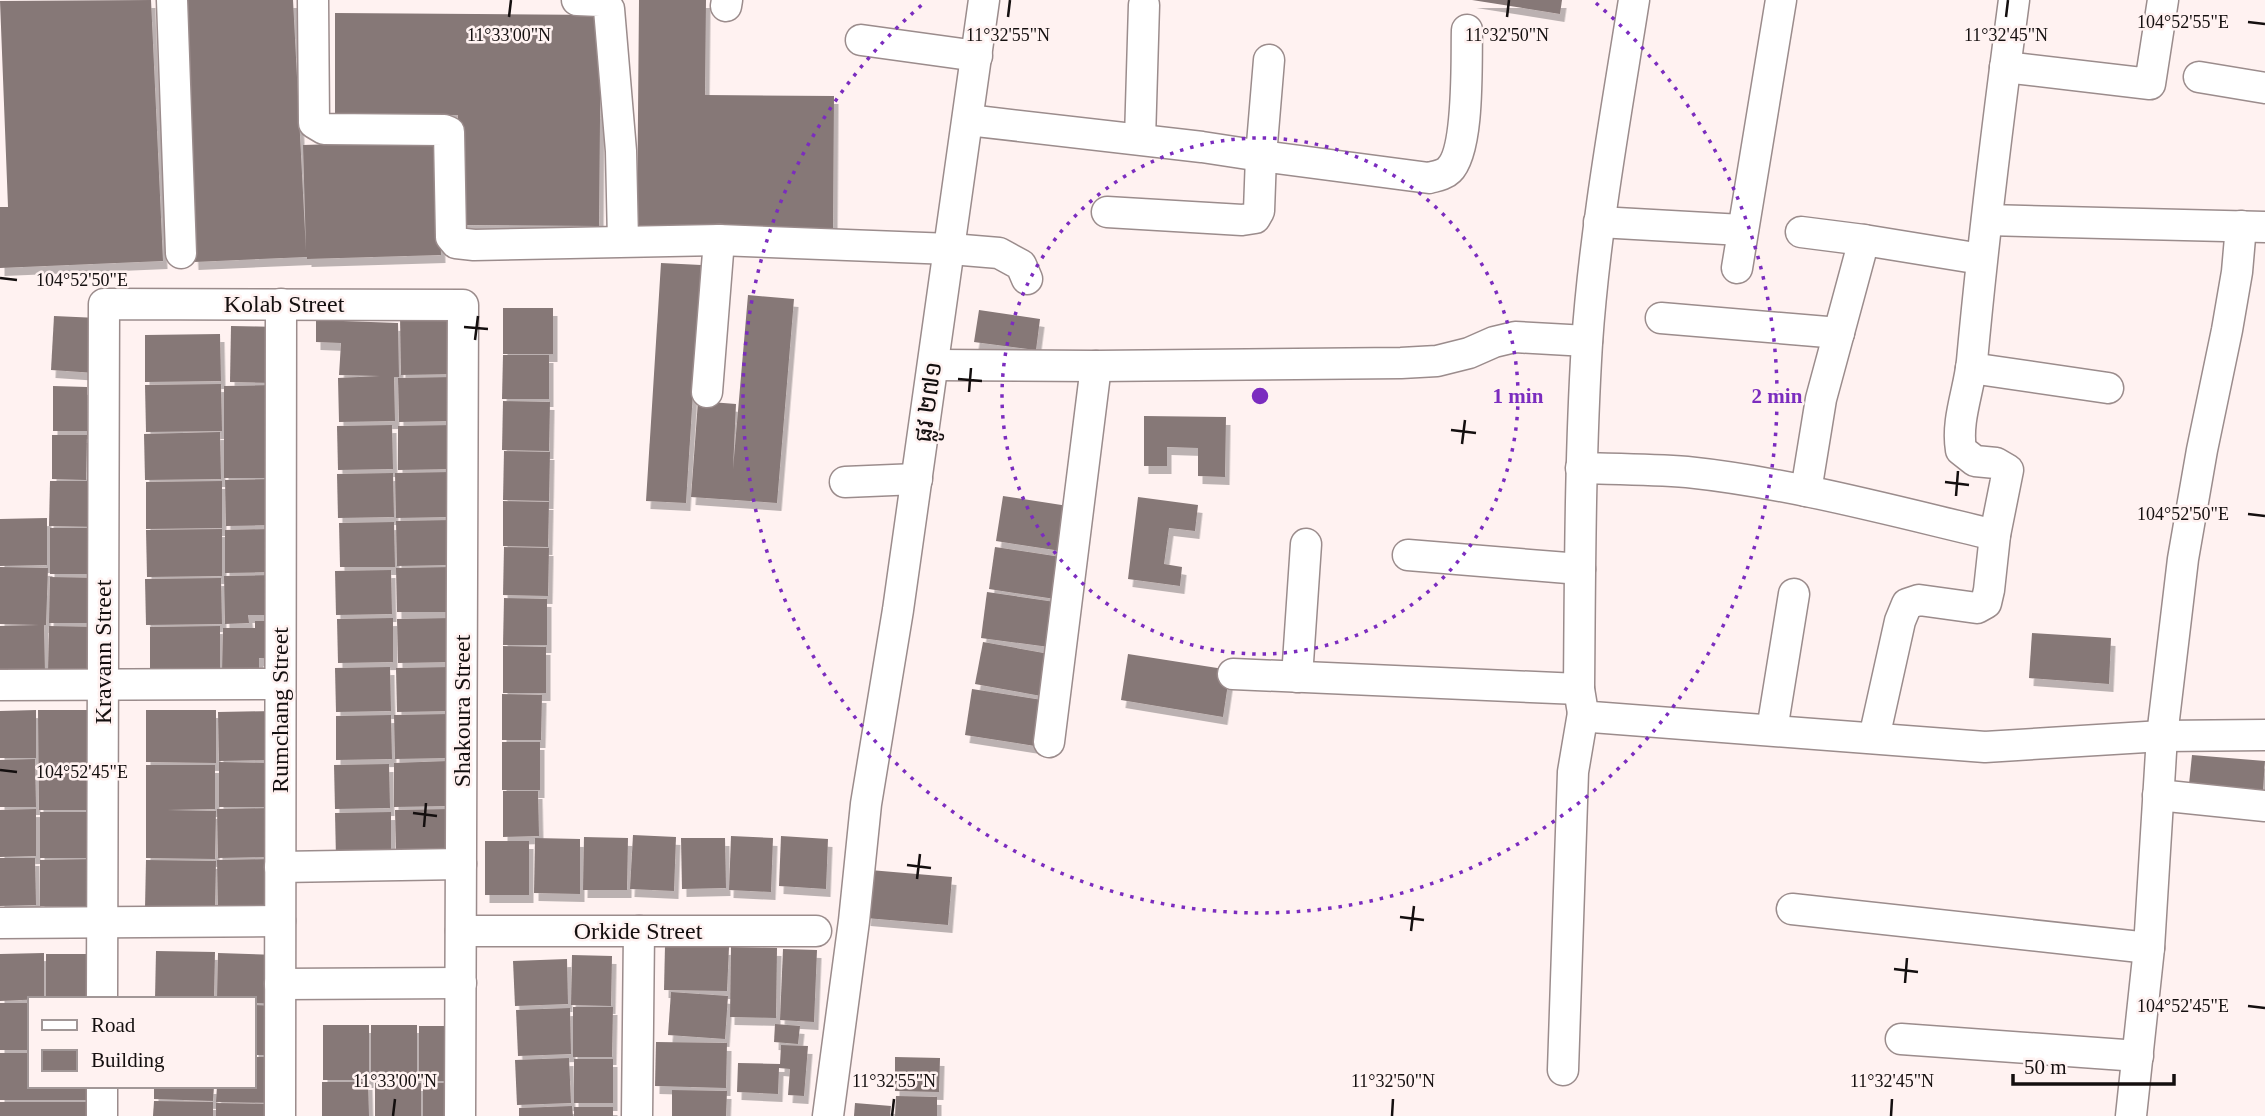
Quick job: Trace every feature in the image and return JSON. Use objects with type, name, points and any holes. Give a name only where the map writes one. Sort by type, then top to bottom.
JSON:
[{"type":"street","points":[[172,0],[181,253]]},
{"type":"street","points":[[313,0],[314,123],[324,129],[449,132],[451,237],[456,243],[474,245],[729,240],[951,249],[999,253],[1021,265],[1027,279]]},
{"type":"street","points":[[576,0],[600,1],[609,9],[621,151],[623,241]]},
{"type":"street","name":"ផ្លូវ ២៧១","points":[[828,1116],[855,921],[866,804],[934,365],[984,0]]},
{"type":"street","points":[[1563,1070],[1573,772],[1581,701],[1581,468],[1587,341],[1599,222],[1634,0]]},
{"type":"street","points":[[1737,268],[1781,0]]},
{"type":"street","points":[[1874,738],[1900,621],[1907,604],[1919,600],[1977,608],[1986,603],[1990,590],[1994,535],[2008,470],[1996,463],[1975,461],[1961,450],[1958,433],[1971,368],[1981,259],[2014,0]]},
{"type":"street","points":[[2005,67],[2150,84],[2163,0]]},
{"type":"street","points":[[1140,139],[1144,5]]},
{"type":"street","points":[[968,121],[1140,139],[1429,178],[1447,173],[1456,162],[1461,148],[1466,30]]},
{"type":"street","points":[[861,40],[977,56]]},
{"type":"street","points":[[1107,212],[1242,220],[1255,218],[1259,211],[1269,60]]},
{"type":"street","points":[[2199,77],[2265,88]]},
{"type":"street","points":[[1987,220],[2253,227],[2237,272],[2183,559],[2162,736],[2149,948],[2132,1116]]},
{"type":"street","points":[[1599,222],[1742,230]]},
{"type":"street","points":[[1801,233],[1981,259]]},
{"type":"street","points":[[708,392],[729,240]]},
{"type":"street","points":[[1806,491],[1821,399],[1864,240]]},
{"type":"street","name":"Kolab Street","points":[[104,304],[463,305]]},
{"type":"street","name":"Kravann Street","points":[[102,997],[104,304]]},
{"type":"street","name":"Rumchang Street","points":[[280,1116],[281,304]]},
{"type":"street","name":"Shakoura Street","points":[[460,1116],[463,305]]},
{"type":"street","points":[[1661,318],[1839,332]]},
{"type":"street","points":[[934,365],[1401,363],[1447,358],[1515,337],[1587,341]]},
{"type":"street","points":[[1049,742],[1096,366]]},
{"type":"street","points":[[1971,368],[2108,388]]},
{"type":"street","points":[[1581,468],[1687,472],[1806,491],[1994,535]]},
{"type":"street","points":[[845,482],[917,479]]},
{"type":"street","points":[[1297,677],[1306,544]]},
{"type":"street","points":[[1408,555],[1580,569]]},
{"type":"street","points":[[1772,730],[1794,594]]},
{"type":"street","points":[[1233,674],[1581,701]]},
{"type":"street","points":[[0,685],[281,684]]},
{"type":"street","points":[[1581,701],[1592,717],[1985,747],[2162,736],[2265,735]]},
{"type":"street","points":[[2158,795],[2265,806]]},
{"type":"street","points":[[280,867],[461,864]]},
{"type":"street","points":[[1792,909],[2149,948]]},
{"type":"street","points":[[0,923],[280,921]]},
{"type":"street","name":"Orkide Street","points":[[461,931],[816,931]]},
{"type":"street","points":[[637,1116],[639,931]]},
{"type":"street","points":[[280,984],[461,983]]},
{"type":"street","points":[[1900,1040],[2138,1056]]},
{"type":"street","points":[[102,1088],[102,1116]]},
{"type":"building","points":[[151,0],[163,261],[0,268],[0,207],[8,207],[0,1]]},
{"type":"building","points":[[181,0],[293,0],[306,251],[303,145],[437,141],[441,255],[194,262]]},
{"type":"building","points":[[639,0],[706,0],[705,95],[834,96],[833,230],[637,229]]},
{"type":"building","points":[[1472,0],[1562,0],[1560,14]]},
{"type":"building","points":[[335,13],[601,15],[599,226],[457,225],[458,115],[335,114]]},
{"type":"building","points":[[661,263],[701,265],[686,503],[646,501]]},
{"type":"building","points":[[748,295],[794,299],[777,503],[691,497],[698,401],[736,404],[733,469]]},
{"type":"building","points":[[503,308],[553,308],[553,354],[503,354]]},
{"type":"building","points":[[979,310],[1040,319],[1036,350],[974,342]]},
{"type":"building","points":[[456,315],[457,374],[401,375],[400,316]]},
{"type":"building","points":[[54,316],[98,318],[95,373],[51,370]]},
{"type":"building","points":[[316,320],[398,323],[399,377],[394,377],[395,421],[339,422],[338,378],[380,376],[339,375],[341,343],[316,342]]},
{"type":"building","points":[[231,326],[279,327],[278,383],[230,382]]},
{"type":"building","points":[[220,334],[221,381],[145,382],[145,335]]},
{"type":"building","points":[[503,355],[549,355],[549,399],[502,399]]},
{"type":"building","points":[[453,377],[454,421],[399,422],[398,378]]},
{"type":"building","points":[[221,384],[222,431],[146,432],[145,385]]},
{"type":"building","points":[[276,385],[276,478],[224,478],[224,386]]},
{"type":"building","points":[[53,386],[87,387],[87,431],[53,431]]},
{"type":"building","points":[[503,401],[550,402],[549,451],[502,450]]},
{"type":"building","points":[[1144,416],[1226,417],[1225,477],[1198,476],[1198,448],[1167,447],[1167,466],[1144,466]]},
{"type":"building","points":[[392,425],[393,469],[338,470],[337,426]]},
{"type":"building","points":[[453,425],[454,469],[398,470],[398,426]]},
{"type":"building","points":[[220,432],[221,479],[145,480],[144,434]]},
{"type":"building","points":[[52,435],[87,435],[86,480],[52,479]]},
{"type":"building","points":[[504,451],[550,452],[549,501],[503,500]]},
{"type":"building","points":[[451,472],[451,517],[396,518],[395,473]]},
{"type":"building","points":[[393,473],[394,517],[338,518],[337,474]]},
{"type":"building","points":[[275,479],[276,525],[226,526],[225,480]]},
{"type":"building","points":[[50,481],[101,481],[100,527],[49,526]]},
{"type":"building","points":[[222,481],[222,528],[146,529],[146,482]]},
{"type":"building","points":[[1003,496],[1068,506],[1061,551],[996,541]]},
{"type":"building","points":[[1138,497],[1198,505],[1195,531],[1169,528],[1164,564],[1182,567],[1180,586],[1128,579]]},
{"type":"building","points":[[503,501],[549,502],[548,547],[503,546]]},
{"type":"building","points":[[47,518],[47,565],[0,566],[0,519]]},
{"type":"building","points":[[452,520],[452,565],[397,566],[396,521]]},
{"type":"building","points":[[394,522],[395,567],[340,567],[339,523]]},
{"type":"building","points":[[50,528],[102,528],[101,574],[50,574]]},
{"type":"building","points":[[222,529],[222,576],[147,577],[146,530]]},
{"type":"building","points":[[274,529],[275,572],[225,573],[225,530]]},
{"type":"building","points":[[504,547],[549,548],[548,596],[503,595]]},
{"type":"building","points":[[995,547],[1061,557],[1055,599],[989,589]]},
{"type":"building","points":[[0,567],[48,568],[44,625],[45,673],[0,673],[0,626],[39,625],[0,624]]},
{"type":"building","points":[[452,567],[452,612],[397,612],[396,568]]},
{"type":"building","points":[[391,570],[392,614],[336,615],[335,571]]},
{"type":"building","points":[[276,575],[276,615],[248,615],[249,623],[225,624],[224,576]]},
{"type":"building","points":[[50,577],[101,578],[100,623],[49,623]]},
{"type":"building","points":[[221,578],[222,624],[146,625],[145,579]]},
{"type":"building","points":[[987,592],[1055,602],[1049,647],[981,638]]},
{"type":"building","points":[[504,598],[547,599],[547,645],[503,645]]},
{"type":"building","points":[[393,618],[393,662],[338,663],[337,619]]},
{"type":"building","points":[[452,618],[453,662],[398,663],[397,619]]},
{"type":"building","points":[[255,621],[278,621],[277,659],[259,658],[259,674],[222,673],[223,628],[255,628]]},
{"type":"building","points":[[49,626],[100,627],[99,673],[48,672]]},
{"type":"building","points":[[220,626],[220,675],[150,675],[150,627]]},
{"type":"building","points":[[2032,633],[2111,638],[2109,684],[2029,678]]},
{"type":"building","points":[[983,642],[1049,654],[1041,696],[975,684]]},
{"type":"building","points":[[503,646],[546,647],[546,693],[503,693]]},
{"type":"building","points":[[1128,654],[1230,670],[1223,717],[1121,700]]},
{"type":"building","points":[[390,667],[391,711],[336,712],[335,668]]},
{"type":"building","points":[[451,667],[452,711],[397,712],[396,668]]},
{"type":"building","points":[[972,689],[1042,700],[1035,746],[965,735]]},
{"type":"building","points":[[502,694],[542,695],[541,740],[502,740]]},
{"type":"building","points":[[36,710],[36,758],[0,758],[0,711]]},
{"type":"building","points":[[38,710],[97,710],[97,762],[51,763],[97,763],[97,810],[39,810]]},
{"type":"building","points":[[146,710],[216,710],[216,763],[146,762]]},
{"type":"building","points":[[275,711],[276,760],[219,761],[218,712]]},
{"type":"building","points":[[449,714],[450,758],[395,759],[394,715]]},
{"type":"building","points":[[391,715],[392,759],[336,760],[336,716]]},
{"type":"building","points":[[502,742],[540,742],[540,790],[502,790]]},
{"type":"building","points":[[2192,755],[2265,761],[2263,790],[2189,784]]},
{"type":"building","points":[[35,759],[36,807],[0,807],[0,760]]},
{"type":"building","points":[[449,761],[450,806],[394,807],[394,763]]},
{"type":"building","points":[[219,762],[275,763],[275,807],[219,807]]},
{"type":"building","points":[[389,764],[390,808],[335,809],[334,765]]},
{"type":"building","points":[[146,765],[215,765],[215,809],[167,810],[216,811],[215,859],[146,858]]},
{"type":"building","points":[[503,791],[538,791],[539,836],[503,837]]},
{"type":"building","points":[[274,808],[274,857],[218,858],[217,809]]},
{"type":"building","points":[[36,809],[36,856],[0,857],[0,810]]},
{"type":"building","points":[[450,809],[451,854],[396,855],[395,810]]},
{"type":"building","points":[[40,812],[97,812],[97,858],[40,858]]},
{"type":"building","points":[[391,812],[391,856],[336,858],[335,813]]},
{"type":"building","points":[[633,835],[676,837],[674,891],[630,889]]},
{"type":"building","points":[[731,836],[773,838],[771,892],[729,890]]},
{"type":"building","points":[[781,836],[828,839],[826,889],[779,886]]},
{"type":"building","points":[[584,837],[628,838],[627,890],[583,890]]},
{"type":"building","points":[[535,838],[580,839],[580,894],[534,893]]},
{"type":"building","points":[[681,838],[725,838],[726,888],[682,889]]},
{"type":"building","points":[[485,841],[529,841],[529,895],[485,895]]},
{"type":"building","points":[[0,858],[35,858],[36,905],[0,906]]},
{"type":"building","points":[[97,859],[97,906],[40,906],[40,860]]},
{"type":"building","points":[[274,859],[275,908],[218,909],[217,860]]},
{"type":"building","points":[[146,860],[216,861],[215,909],[145,908]]},
{"type":"building","points":[[870,870],[952,877],[948,925],[866,918]]},
{"type":"building","points":[[665,946],[729,947],[727,991],[664,990]]},
{"type":"building","points":[[731,947],[777,948],[776,1018],[730,1017]]},
{"type":"building","points":[[783,949],[817,950],[814,1022],[780,1020]]},
{"type":"building","points":[[156,951],[215,952],[214,997],[155,997]]},
{"type":"building","points":[[44,953],[44,997],[0,1001],[0,954]]},
{"type":"building","points":[[218,953],[277,955],[277,1004],[256,1003],[256,997],[217,997]]},
{"type":"building","points":[[46,954],[94,954],[94,997],[46,997]]},
{"type":"building","points":[[572,955],[612,956],[611,1006],[571,1005]]},
{"type":"building","points":[[567,959],[568,1004],[515,1006],[513,961]]},
{"type":"building","points":[[671,992],[728,996],[725,1039],[668,1035]]},
{"type":"building","points":[[0,1003],[28,1003],[28,1050],[0,1050]]},
{"type":"building","points":[[256,1005],[278,1006],[277,1055],[256,1055]]},
{"type":"building","points":[[573,1007],[613,1007],[612,1057],[573,1057]]},
{"type":"building","points":[[570,1008],[571,1054],[518,1056],[516,1010]]},
{"type":"building","points":[[775,1024],[800,1026],[798,1044],[774,1042]]},
{"type":"building","points":[[323,1025],[369,1025],[369,1080],[323,1080]]},
{"type":"building","points":[[371,1025],[417,1025],[417,1080],[371,1080]]},
{"type":"building","points":[[419,1026],[465,1026],[465,1081],[419,1081]]},
{"type":"building","points":[[656,1042],[727,1043],[726,1088],[655,1086]]},
{"type":"building","points":[[781,1045],[808,1046],[804,1096],[788,1095],[790,1069],[779,1068],[778,1094],[737,1092],[738,1063],[780,1064]]},
{"type":"building","points":[[0,1053],[28,1053],[28,1088],[96,1088],[96,1100],[0,1100]]},
{"type":"building","points":[[256,1057],[277,1057],[276,1103],[216,1102],[217,1088],[256,1088]]},
{"type":"building","points":[[895,1057],[940,1058],[939,1092],[895,1091]]},
{"type":"building","points":[[569,1058],[571,1103],[517,1105],[515,1060]]},
{"type":"building","points":[[574,1059],[613,1059],[613,1103],[574,1103]]},
{"type":"building","points":[[322,1082],[368,1082],[369,1116],[322,1116]]},
{"type":"building","points":[[375,1083],[421,1083],[421,1116],[375,1116]]},
{"type":"building","points":[[423,1083],[469,1083],[469,1116],[423,1116]]},
{"type":"building","points":[[154,1088],[214,1088],[213,1101],[154,1099]]},
{"type":"building","points":[[672,1090],[727,1091],[726,1116],[672,1116]]},
{"type":"building","points":[[896,1096],[937,1097],[937,1116],[895,1116]]},
{"type":"building","points":[[154,1101],[213,1102],[213,1116],[153,1116]]},
{"type":"building","points":[[0,1102],[95,1102],[95,1116],[0,1116]]},
{"type":"building","points":[[216,1103],[276,1104],[276,1116],[216,1116]]},
{"type":"building","points":[[855,1103],[891,1106],[890,1116],[854,1116]]},
{"type":"building","points":[[572,1106],[573,1116],[519,1116],[519,1108]]},
{"type":"building","points":[[574,1107],[613,1107],[613,1116],[574,1116]]}]
